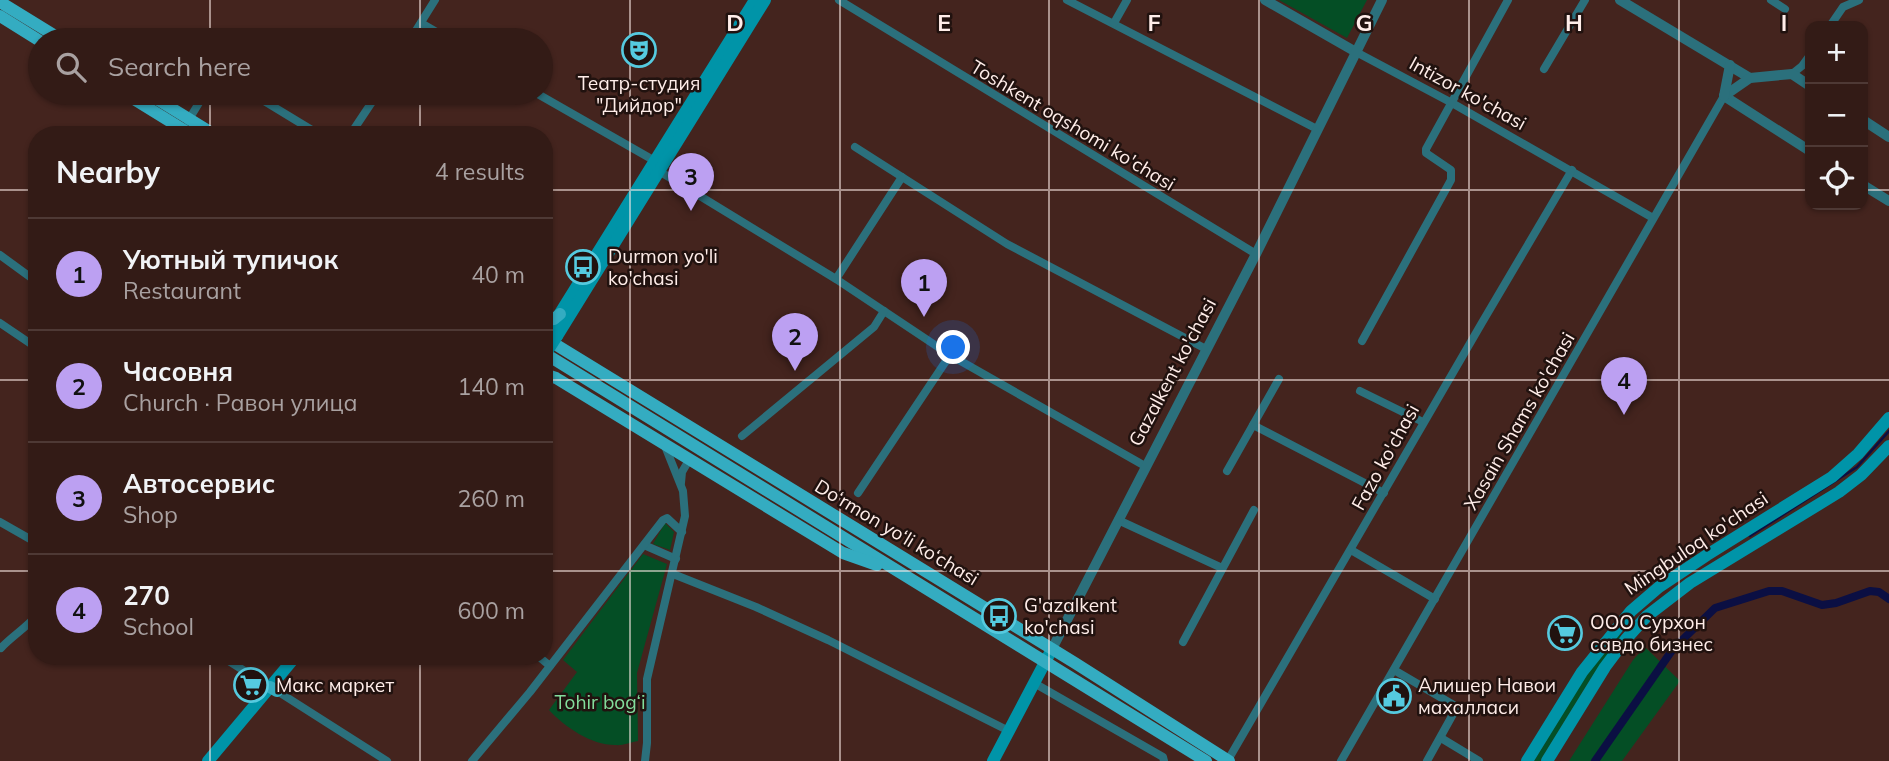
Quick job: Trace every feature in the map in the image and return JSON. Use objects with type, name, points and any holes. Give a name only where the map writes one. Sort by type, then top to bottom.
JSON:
[{"type":"main road","points":[[553,325],[657,166],[755,0]]},
{"type":"main road","points":[[553,325],[765,0]]},
{"type":"main road","points":[[0,2],[42,28]]},
{"type":"main road","points":[[0,16],[28,34]]},
{"type":"main road","points":[[146,105],[184,126]]},
{"type":"main road","points":[[161,105],[186,126]]},
{"type":"main road","name":"Do‘rmon yo‘li ko‘chasi","points":[[553,336],[1229,761]]},
{"type":"main road","name":"Do‘rmon yo‘li ko‘chasi","points":[[553,360],[1206,761]]},
{"type":"main road","points":[[553,377],[843,553],[900,573]]},
{"type":"main road","name":"Mingbuloq ko'chasi","points":[[1527,761],[1578,678],[1623,619],[1660,587],[1832,477],[1858,454],[1889,418]]},
{"type":"main road","name":"Mingbuloq ko'chasi","points":[[1547,761],[1598,676],[1635,629],[1674,595],[1839,492],[1861,475],[1889,446]]},
{"type":"main road","points":[[1735,537],[1744,549]]},
{"type":"main road","points":[[1623,619],[1635,629]]},
{"type":"main road","name":"Gazalkent ko'chasi","points":[[993,761],[1052,649]]},
{"type":"main road","points":[[219,761],[290,665]]},
{"type":"main road","points":[[208,761],[297,665]]},
{"type":"street","points":[[418,28],[435,0]]},
{"type":"street","name":"Toshkent oqshomi ko'chasi","points":[[839,0],[1256,254]]},
{"type":"street","points":[[1067,0],[1317,129]]},
{"type":"street","points":[[1114,23],[1127,0]]},
{"type":"street","name":"Intizor ko'chasi","points":[[1265,0],[1572,170],[1653,218]]},
{"type":"street","name":"Gazalkent ko'chasi","points":[[1052,649],[1256,254],[1382,0]]},
{"type":"street","points":[[1362,341],[1451,180],[1451,170],[1426,153],[1426,149],[1508,0]]},
{"type":"street","points":[[1544,69],[1585,0]]},
{"type":"street","points":[[1620,0],[1750,78]]},
{"type":"street","points":[[1771,0],[1784,9]]},
{"type":"street","points":[[1833,21],[1843,7],[1859,0]]},
{"type":"street","points":[[421,23],[430,28]]},
{"type":"street","points":[[1724,96],[1750,78],[1793,74],[1805,62]]},
{"type":"street","points":[[1724,96],[1730,65]]},
{"type":"street","points":[[1793,74],[1807,84]]},
{"type":"street","points":[[1724,96],[1805,148]]},
{"type":"street","name":"Xasain Shams ko'chasi","points":[[1341,761],[1724,96]]},
{"type":"street","points":[[553,103],[836,279],[950,355],[1145,466]]},
{"type":"street","points":[[189,126],[199,105]]},
{"type":"street","points":[[271,105],[305,126]]},
{"type":"street","points":[[356,126],[370,105]]},
{"type":"street","points":[[1868,123],[1889,137]]},
{"type":"street","points":[[855,147],[1007,244],[1206,349]]},
{"type":"street","name":"Fazo ko'chasi","points":[[1229,761],[1423,422],[1572,170]]},
{"type":"street","points":[[836,279],[902,177]]},
{"type":"street","points":[[1868,188],[1889,201]]},
{"type":"street","points":[[0,255],[28,275]]},
{"type":"street","points":[[742,436],[874,327],[884,311]]},
{"type":"street","points":[[0,323],[28,342]]},
{"type":"street","points":[[858,493],[950,355]]},
{"type":"street","points":[[1227,471],[1279,379]]},
{"type":"street","points":[[1360,391],[1423,422]]},
{"type":"street","points":[[1253,425],[1384,493]]},
{"type":"street","points":[[665,446],[681,486]]},
{"type":"street","points":[[645,761],[647,679],[682,531],[685,509],[681,475],[689,460]]},
{"type":"street","points":[[1183,642],[1254,510]]},
{"type":"street","points":[[553,662],[665,518],[682,531]]},
{"type":"street","points":[[1118,520],[1222,568]]},
{"type":"street","points":[[0,522],[28,538]]},
{"type":"street","points":[[644,545],[676,559]]},
{"type":"street","points":[[1351,550],[1435,599]]},
{"type":"street","points":[[673,574],[756,607],[828,640],[1009,731]]},
{"type":"street","points":[[1,649],[10,638],[28,626]]},
{"type":"street","points":[[235,665],[387,761]]},
{"type":"street","points":[[472,761],[550,666]]},
{"type":"street","points":[[1394,670],[1457,707],[1427,761]]},
{"type":"street","points":[[1034,683],[1164,761]]},
{"type":"street","points":[[1441,738],[1479,761]]},
{"type":"green space","points":[[1279,0],[1367,0],[1347,38]]},
{"type":"green space","points":[[665,523],[674,532],[670,550],[653,544]]},
{"type":"green space","name":"Tohir bog‘i","points":[[643,554],[667,564],[637,673],[638,741],[621,745],[606,744],[579,734],[549,710],[577,672],[563,660]]},
{"type":"green space","points":[[1618,634],[1621,636],[1591,678],[1540,761],[1534,761],[1586,676]]},
{"type":"green space","points":[[1645,647],[1680,681],[1622,761],[1569,761],[1633,660]]},
{"type":"waterway","points":[[1750,536],[1857,467],[1889,431]]},
{"type":"waterway","points":[[1595,761],[1673,649],[1715,608],[1769,591],[1782,591],[1822,605],[1870,591],[1879,592],[1889,599]]},
{"type":"place","name":"Театр-студия \"Дийдор\"","points":[[639,50]]},
{"type":"place","name":"Автосервис","points":[[691,211]]},
{"type":"place","name":"Durmon yo'li ko'chasi","points":[[583,267]]},
{"type":"place","name":"Уютный тупичок","points":[[924,317]]},
{"type":"place","name":"Часовня","points":[[795,371]]},
{"type":"place","name":"270","points":[[1624,415]]},
{"type":"place","name":"G'azalkent ko'chasi","points":[[999,616]]},
{"type":"place","name":"ООО Сурхон савдо бизнес","points":[[1565,633]]},
{"type":"place","name":"Макс маркет","points":[[251,685]]},
{"type":"place","name":"Алишер Навои махалласи","points":[[1394,696]]}]
